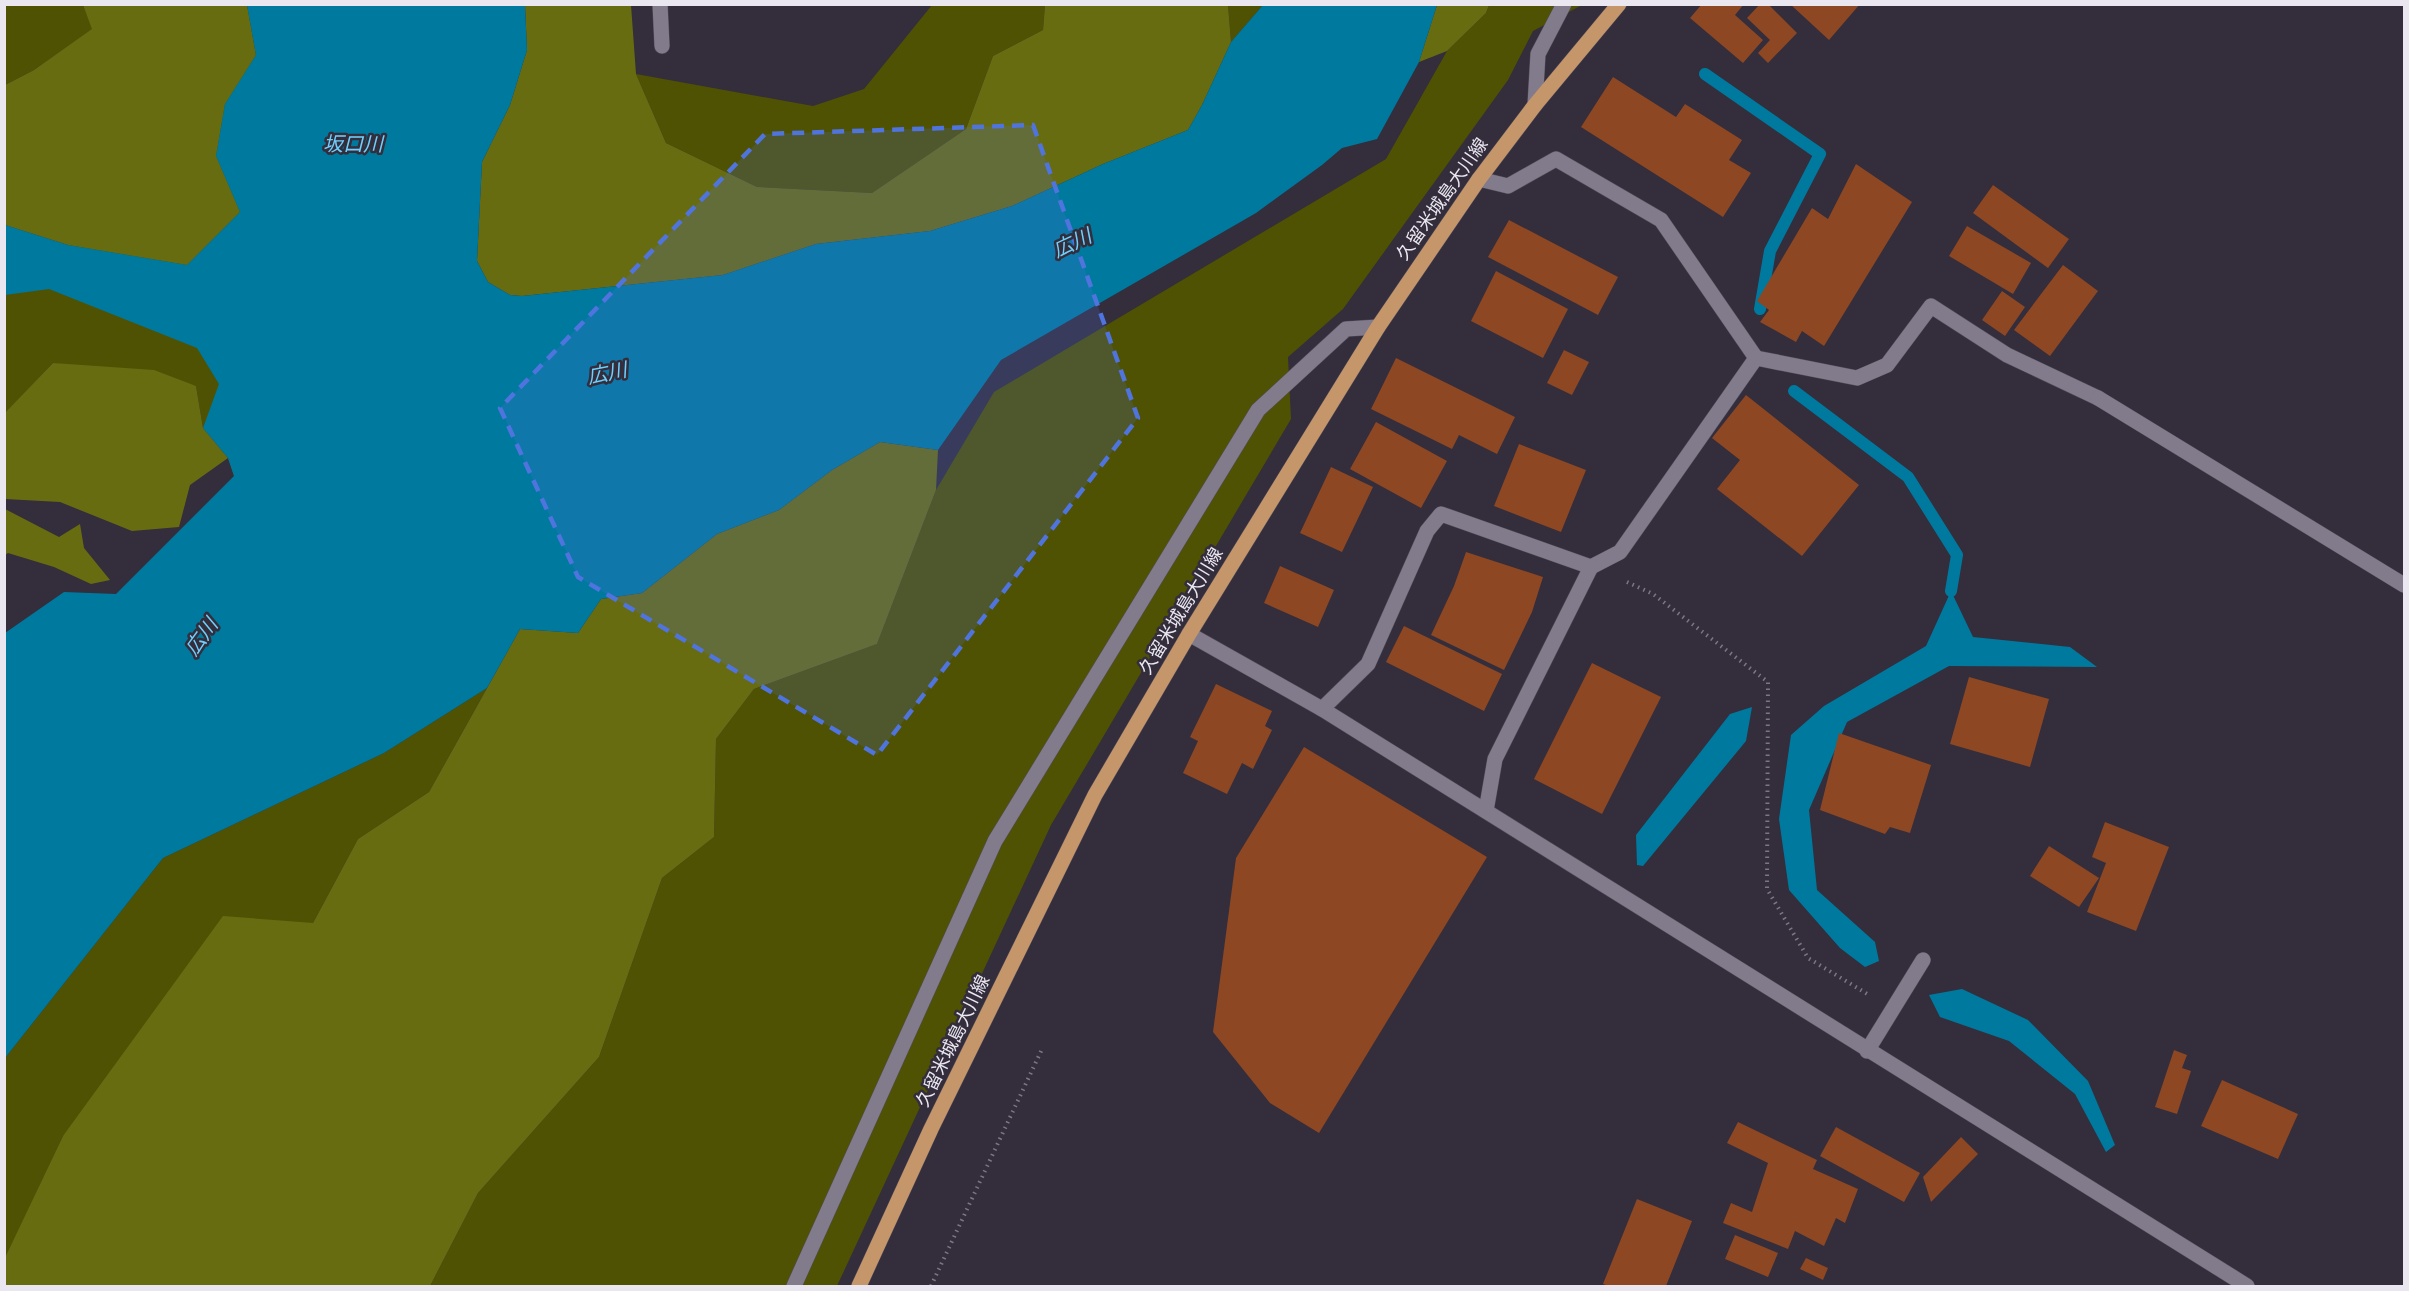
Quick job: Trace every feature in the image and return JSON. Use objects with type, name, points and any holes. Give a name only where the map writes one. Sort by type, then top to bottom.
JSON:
[{"type":"main road","name":"久留米城島大川線","points":[[859,1287],[931,1129],[1095,795],[1189,634],[1377,327],[1479,179],[1534,105],[1619,4]]},
{"type":"street","points":[[660,4],[662,46]]},
{"type":"street","points":[[1534,105],[1538,54],[1564,4]]},
{"type":"street","points":[[1479,179],[1508,186],[1556,159],[1661,220],[1756,358],[1857,378],[1887,365],[1931,306],[2007,355],[2098,398],[2404,585]]},
{"type":"street","points":[[794,1287],[1001,831],[1258,410],[1346,329],[1377,327]]},
{"type":"street","points":[[1486,811],[1495,759],[1591,567],[1620,552],[1756,358]]},
{"type":"street","points":[[1322,709],[1368,664],[1427,531],[1441,514],[1591,567]]},
{"type":"street","points":[[1189,634],[1322,709],[2247,1287]]},
{"type":"street","points":[[1867,1051],[1923,960]]},
{"type":"path","points":[[1591,567],[1653,594],[1768,682],[1767,889],[1808,958],[1893,1009]]},
{"type":"path","points":[[931,1287],[1043,1047]]},
{"type":"highlighted area","points":[[1033,125],[1138,418],[877,755],[578,577],[500,408],[765,134]]},
{"type":"shaded area","points":[[5,5],[83,5],[93,29],[34,70],[5,85]]},
{"type":"shaded area","points":[[83,5],[247,5],[256,55],[225,104],[216,156],[240,212],[187,265],[68,245],[5,225],[5,85],[34,70],[92,29]]},
{"type":"shaded area","points":[[247,5],[277,5],[234,476],[228,458],[203,428],[196,386],[53,363],[5,414],[5,225],[68,245],[256,55]]},
{"type":"shaded area","points":[[525,5],[631,5],[636,74],[666,143],[757,187],[872,193],[966,129],[993,56],[1043,30],[1045,5],[1228,5],[1231,42],[1188,130],[1103,164],[1012,206],[930,231],[816,244],[723,275],[522,296],[510,295],[488,282],[477,261],[482,162],[510,105],[527,50]]},
{"type":"shaded area","points":[[932,5],[1045,5],[1043,30],[993,56],[966,129],[872,193],[757,187],[666,143],[636,74],[813,106],[864,89]]},
{"type":"shaded area","points":[[1228,5],[1263,5],[1231,42]]},
{"type":"shaded area","points":[[1437,5],[1489,5],[1486,13],[1447,51],[1419,62]]},
{"type":"shaded area","points":[[1489,5],[1582,5],[1533,31],[1508,80],[1343,309],[1288,357],[1291,419],[1051,825],[837,1286],[430,1286],[478,1193],[599,1057],[662,878],[714,837],[716,739],[754,689],[877,644],[936,490],[994,392],[1386,159],[1447,51],[1486,13]]},
{"type":"shaded area","points":[[53,363],[154,370],[196,386],[203,428],[228,458],[190,485],[179,527],[132,531],[60,502],[5,499],[4,414]]},
{"type":"shaded area","points":[[880,442],[938,450],[936,490],[877,644],[754,689],[716,739],[714,837],[662,878],[599,1057],[478,1193],[430,1286],[5,1286],[4,1260],[63,1136],[223,916],[313,923],[358,839],[429,792],[520,629],[578,633],[601,599],[642,593],[717,534],[779,510],[832,470]]},
{"type":"shaded area","points":[[5,509],[59,537],[80,524],[84,548],[110,580],[91,584],[54,567],[8,553],[5,555]]},
{"type":"shaded area","points":[[487,688],[429,792],[358,839],[313,923],[63,1136],[5,1260],[5,1058],[163,858],[384,753]]},
{"type":"water","points":[[247,5],[525,5],[527,50],[510,105],[482,162],[477,261],[488,282],[510,295],[522,296],[723,275],[816,244],[930,231],[1012,206],[1103,164],[1188,130],[1231,42],[1263,5],[1437,5],[1419,62],[1377,139],[1342,148],[1256,213],[1001,360],[938,450],[880,442],[832,470],[779,510],[717,534],[642,593],[601,599],[578,633],[520,629],[487,688],[384,753],[163,858],[5,1058],[5,633],[64,592],[116,594],[234,476],[228,458],[203,428],[219,384],[197,348],[49,289],[5,295],[5,225],[68,245],[187,265],[240,212],[216,156],[225,104],[256,55]]},
{"type":"water","points":[[1951,591],[1973,637],[2070,647],[2097,667],[1949,666],[1847,722],[1809,810],[1817,890],[1875,942],[1879,961],[1865,967],[1840,948],[1789,890],[1779,819],[1791,735],[1824,706],[1926,646]]},
{"type":"water","points":[[1752,707],[1746,741],[1643,866],[1637,865],[1636,835],[1730,714]]},
{"type":"water","points":[[1962,989],[2028,1020],[2088,1081],[2115,1145],[2106,1152],[2075,1094],[2009,1041],[1940,1017],[1929,995]]},
{"type":"building","points":[[1702,4],[1744,4],[1735,15],[1763,40],[1743,63],[1690,18]]},
{"type":"building","points":[[1760,4],[1768,4],[1797,33],[1768,63],[1758,53],[1770,40],[1747,18]]},
{"type":"building","points":[[1790,4],[1860,4],[1829,40]]},
{"type":"building","points":[[1613,77],[1676,117],[1685,104],[1742,140],[1729,160],[1751,173],[1723,217],[1581,127]]},
{"type":"building","points":[[1856,164],[1912,202],[1824,346],[1802,331],[1796,342],[1760,322],[1769,310],[1757,301],[1812,208],[1828,219]]},
{"type":"building","points":[[1993,185],[2069,239],[2048,268],[1973,213]]},
{"type":"building","points":[[1509,220],[1618,277],[1598,315],[1488,257]]},
{"type":"building","points":[[1967,226],[2031,263],[2013,294],[1949,256]]},
{"type":"building","points":[[2063,265],[2098,291],[2050,356],[2014,330]]},
{"type":"building","points":[[1496,271],[1568,309],[1543,358],[1471,321]]},
{"type":"building","points":[[2002,291],[2025,307],[2005,336],[1982,320]]},
{"type":"building","points":[[1564,350],[1589,362],[1572,395],[1547,383]]},
{"type":"building","points":[[1396,358],[1515,417],[1497,454],[1459,435],[1452,449],[1371,409]]},
{"type":"building","points":[[1746,395],[1859,485],[1802,556],[1717,489],[1740,460],[1712,438]]},
{"type":"building","points":[[1376,422],[1447,461],[1421,508],[1350,469]]},
{"type":"building","points":[[1519,444],[1586,470],[1561,532],[1494,506]]},
{"type":"building","points":[[1331,467],[1373,487],[1342,552],[1300,533]]},
{"type":"building","points":[[1466,552],[1543,577],[1532,612],[1504,670],[1431,635],[1454,586]]},
{"type":"building","points":[[1280,566],[1334,590],[1318,627],[1264,603]]},
{"type":"building","points":[[1404,626],[1502,674],[1484,711],[1386,662]]},
{"type":"building","points":[[1592,663],[1661,697],[1602,814],[1534,779]]},
{"type":"building","points":[[1969,677],[2049,699],[2030,767],[1950,744]]},
{"type":"building","points":[[1216,684],[1272,711],[1265,726],[1272,730],[1253,769],[1242,763],[1227,794],[1183,773],[1198,741],[1190,737]]},
{"type":"building","points":[[1839,733],[1931,765],[1910,833],[1890,827],[1885,834],[1820,810]]},
{"type":"building","points":[[1304,747],[1487,857],[1319,1133],[1270,1103],[1213,1032],[1236,858]]},
{"type":"building","points":[[2105,822],[2169,847],[2136,931],[2087,912],[2106,863],[2092,857]]},
{"type":"building","points":[[2049,846],[2099,878],[2079,907],[2030,876]]},
{"type":"building","points":[[2174,1050],[2187,1055],[2182,1068],[2191,1071],[2177,1114],[2155,1107]]},
{"type":"building","points":[[2222,1080],[2298,1114],[2278,1159],[2201,1126]]},
{"type":"building","points":[[1738,1122],[1817,1160],[1813,1169],[1858,1189],[1845,1223],[1836,1218],[1824,1246],[1795,1231],[1788,1249],[1723,1223],[1731,1203],[1752,1212],[1768,1163],[1727,1143]]},
{"type":"building","points":[[1836,1127],[1920,1173],[1904,1202],[1820,1156]]},
{"type":"building","points":[[1961,1137],[1978,1154],[1931,1202],[1923,1177]]},
{"type":"building","points":[[1637,1199],[1692,1221],[1666,1286],[1609,1286],[1603,1284]]},
{"type":"building","points":[[1735,1235],[1778,1253],[1768,1277],[1725,1259]]},
{"type":"building","points":[[1806,1258],[1828,1268],[1823,1280],[1800,1269]]},
{"type":"waterway","points":[[1705,74],[1820,154],[1770,251],[1760,309]]},
{"type":"waterway","points":[[1794,391],[1908,477],[1957,555],[1951,591]]},
{"type":"water label","name":"坂口川","points":[[353,144]]},
{"type":"water label","name":"広川","points":[[1072,243]]},
{"type":"water label","name":"広川","points":[[607,373]]},
{"type":"water label","name":"広川","points":[[201,637]]}]
